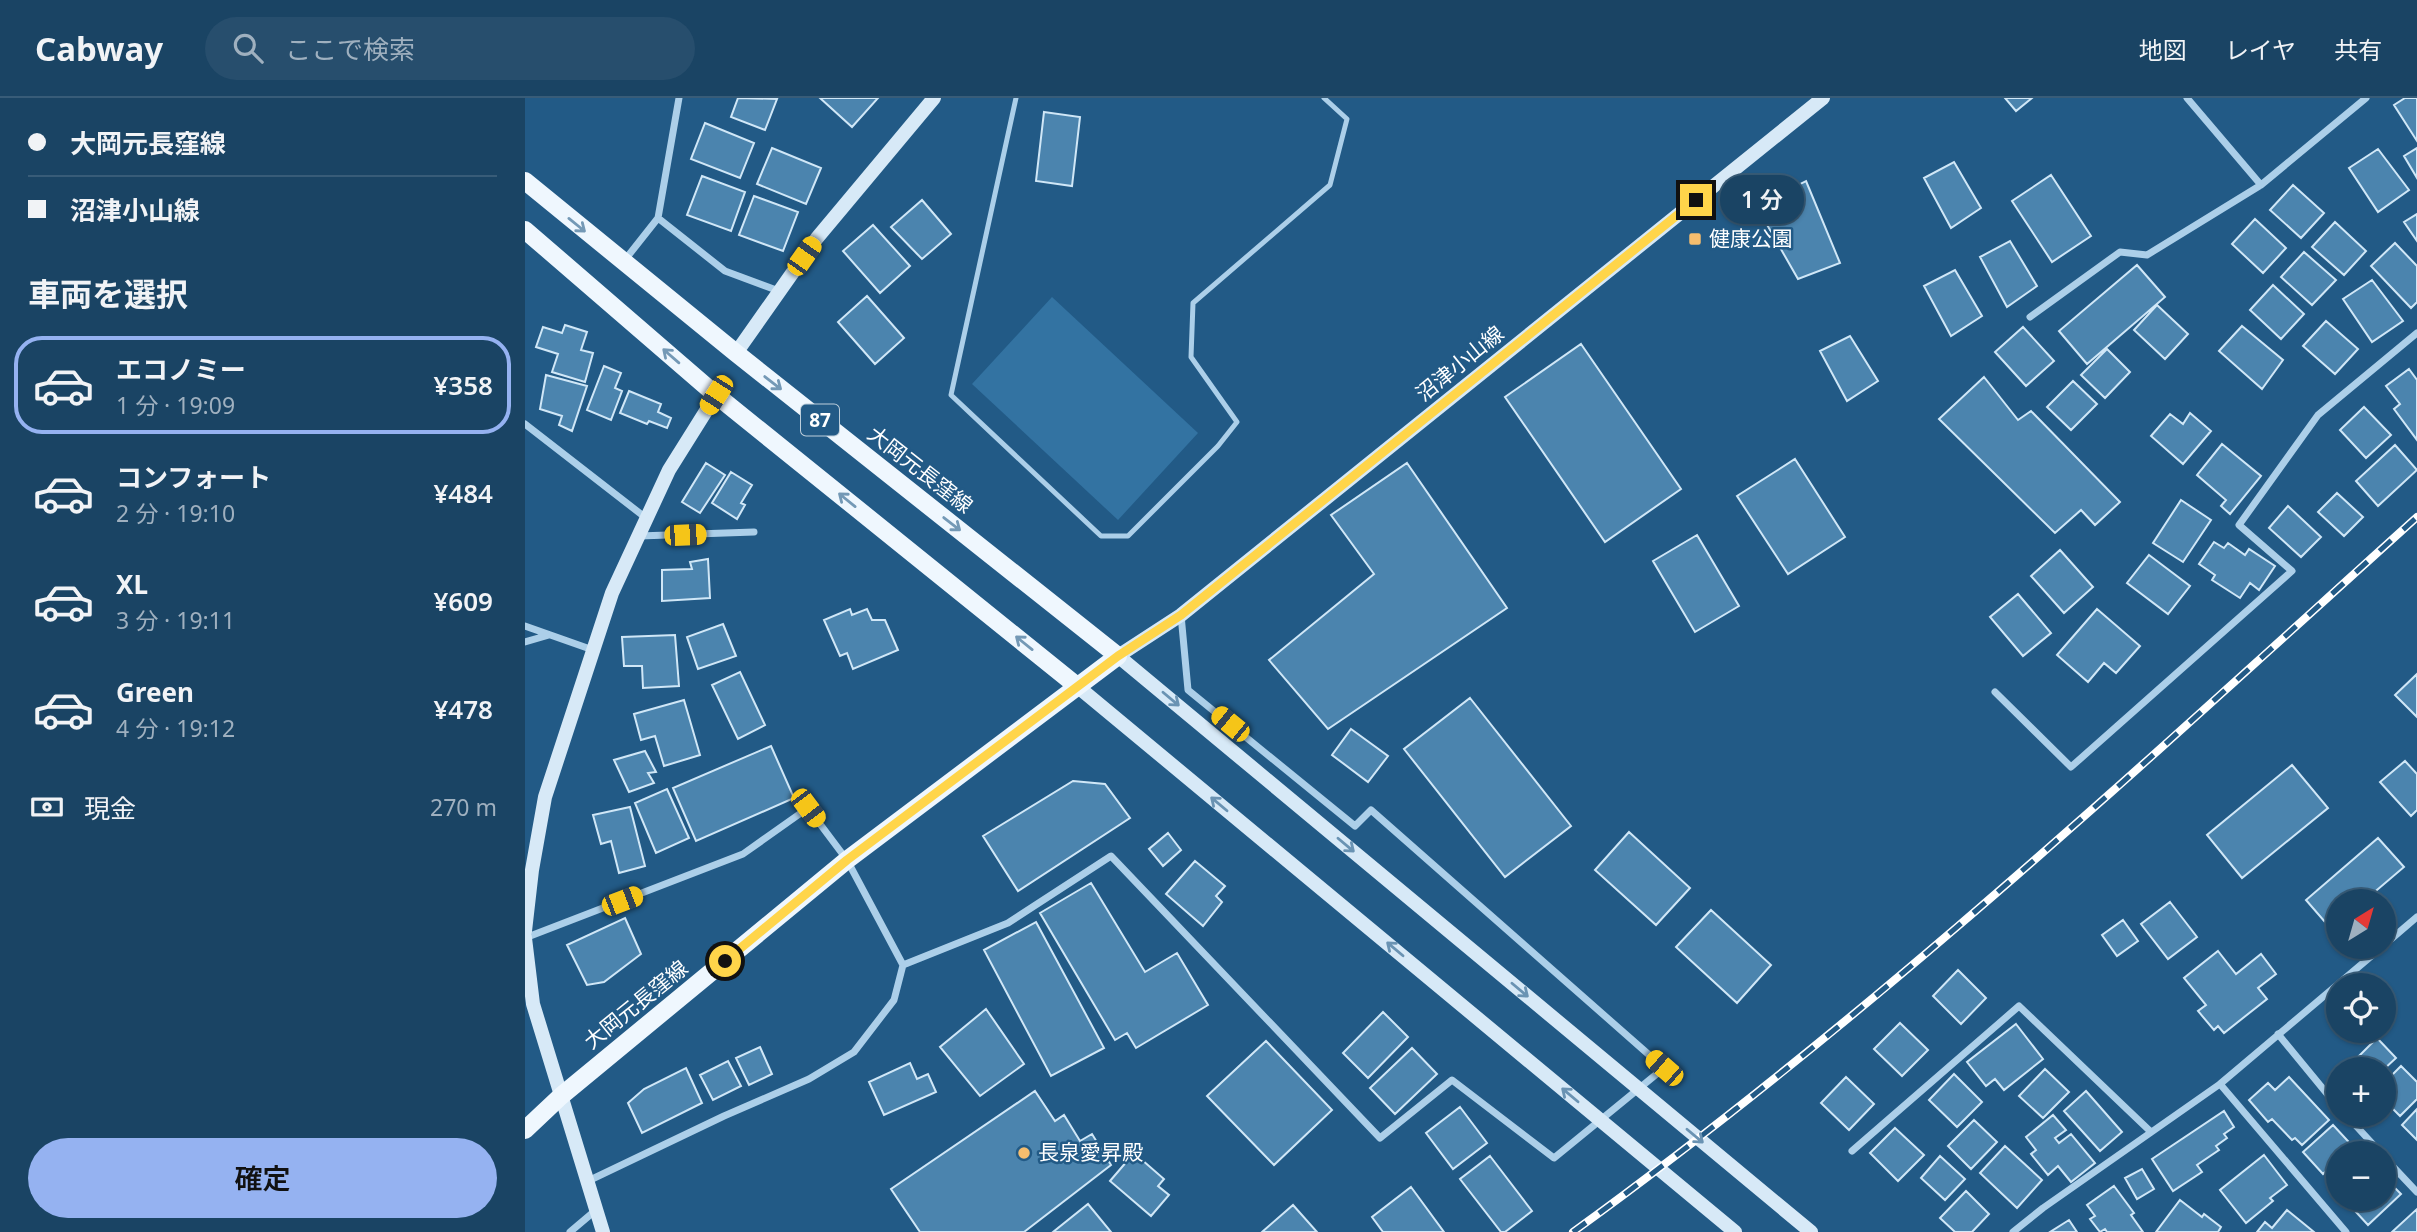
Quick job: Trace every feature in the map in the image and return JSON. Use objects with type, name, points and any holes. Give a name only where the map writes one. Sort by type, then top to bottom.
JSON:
[{"type":"main road","name":"大岡元長窪線","points":[[525,181],[736,353],[1118,656],[847,860],[561,1096],[525,1130]]},
{"type":"main road","name":"87","points":[[525,230],[716,395],[1077,686]]},
{"type":"street","points":[[623,262],[658,218],[679,98]]},
{"type":"street","points":[[736,353],[817,237],[935,98]]},
{"type":"street","name":"沼津小山線","points":[[1118,656],[1181,615],[1823,98]]},
{"type":"street","points":[[2187,98],[2261,185]]},
{"type":"street","points":[[2031,317],[2120,251],[2147,255],[2261,185],[2365,98]]},
{"type":"street","points":[[658,218],[725,271],[779,291]]},
{"type":"street","points":[[1994,692],[2071,767],[2292,571],[2239,526],[2318,415],[2417,333]]},
{"type":"street","points":[[525,931],[529,865],[545,796],[612,593],[669,470],[716,395]]},
{"type":"street","points":[[525,424],[646,519]]},
{"type":"street","points":[[639,536],[754,532]]},
{"type":"street","points":[[903,965],[1008,923],[1111,856],[1380,1138],[1452,1080],[1554,1158],[1664,1068],[1371,810],[1355,826],[1188,690],[1181,615]]},
{"type":"street","points":[[525,626],[593,650]]},
{"type":"street","points":[[525,642],[549,635]]},
{"type":"street","points":[[1118,656],[1811,1232]]},
{"type":"street","points":[[1077,686],[1735,1232]]},
{"type":"street","points":[[589,1181],[724,1116],[809,1079],[854,1052],[894,1000],[903,965],[847,860],[808,808],[743,854],[525,938],[533,1004],[603,1232]]},
{"type":"street","points":[[2396,935],[2417,917]]},
{"type":"street","points":[[2013,1232],[2220,1084],[2367,959]]},
{"type":"street","points":[[1852,1151],[2019,1006],[2151,1132]]},
{"type":"street","points":[[2278,1034],[2326,1092]]},
{"type":"street","points":[[2220,1084],[2346,1232]]},
{"type":"street","points":[[2357,1127],[2370,1141]]},
{"type":"street","points":[[2396,1169],[2417,1192]]},
{"type":"street","points":[[570,1232],[597,1210]]},
{"type":"lane","points":[[1016,98],[951,395],[1101,536],[1128,536],[1218,446],[1237,422],[1191,357],[1193,303],[1330,185],[1347,119],[1324,98]]},
{"type":"shaded area","points":[[1052,297],[1198,433],[1118,520],[972,384]]},
{"type":"building","points":[[738,98],[777,99],[765,130],[731,117]]},
{"type":"building","points":[[820,98],[878,98],[852,127]]},
{"type":"building","points":[[2005,98],[2032,98],[2016,111]]},
{"type":"building","points":[[2405,98],[2417,98],[2417,141],[2394,105]]},
{"type":"building","points":[[1044,112],[1080,117],[1072,186],[1036,181]]},
{"type":"building","points":[[705,123],[754,143],[740,178],[691,159]]},
{"type":"building","points":[[772,148],[821,168],[806,204],[757,184]]},
{"type":"building","points":[[2417,148],[2417,178],[2404,156]]},
{"type":"building","points":[[2378,149],[2409,190],[2378,212],[2349,168]]},
{"type":"building","points":[[1954,162],[1981,208],[1951,228],[1924,178]]},
{"type":"building","points":[[2051,175],[2091,236],[2052,262],[2012,201]]},
{"type":"building","points":[[702,176],[745,192],[731,231],[687,215]]},
{"type":"building","points":[[1806,181],[1840,263],[1798,279],[1762,216],[1782,209],[1776,196]]},
{"type":"building","points":[[2293,185],[2324,213],[2301,238],[2270,210]]},
{"type":"building","points":[[754,196],[798,212],[783,251],[739,235]]},
{"type":"building","points":[[922,200],[951,234],[922,259],[891,227]]},
{"type":"building","points":[[2417,214],[2417,241],[2404,222]]},
{"type":"building","points":[[2255,219],[2286,248],[2263,273],[2232,244]]},
{"type":"building","points":[[2335,222],[2366,251],[2344,275],[2312,247]]},
{"type":"building","points":[[873,225],[910,266],[880,293],[843,251]]},
{"type":"building","points":[[2010,241],[2037,286],[2007,307],[1980,257]]},
{"type":"building","points":[[2395,243],[2417,266],[2417,302],[2411,308],[2371,266]]},
{"type":"building","points":[[2304,252],[2336,280],[2312,305],[2281,277]]},
{"type":"building","points":[[2137,265],[2165,297],[2087,364],[2059,331]]},
{"type":"building","points":[[1955,270],[1982,316],[1951,336],[1924,286]]},
{"type":"building","points":[[2372,280],[2403,321],[2372,342],[2343,299]]},
{"type":"building","points":[[2273,285],[2304,314],[2281,339],[2250,310]]},
{"type":"building","points":[[867,296],[904,338],[875,364],[838,322]]},
{"type":"building","points":[[2157,305],[2188,334],[2165,359],[2134,330]]},
{"type":"building","points":[[2326,321],[2358,349],[2335,374],[2303,346]]},
{"type":"building","points":[[565,325],[587,332],[581,350],[593,353],[585,382],[552,372],[558,354],[536,347],[543,327],[562,333]]},
{"type":"building","points":[[2242,326],[2283,360],[2262,389],[2219,351]]},
{"type":"building","points":[[2023,327],[2054,361],[2026,386],[1995,352]]},
{"type":"building","points":[[1850,336],[1878,381],[1847,401],[1820,351]]},
{"type":"building","points":[[1581,344],[1681,489],[1605,542],[1505,397]]},
{"type":"building","points":[[2107,349],[2130,372],[2105,398],[2081,375]]},
{"type":"building","points":[[604,366],[621,373],[615,388],[622,391],[611,420],[587,410]]},
{"type":"building","points":[[2409,369],[2417,380],[2417,440],[2394,409],[2400,404],[2386,386]]},
{"type":"building","points":[[546,375],[587,386],[572,431],[559,425],[562,416],[540,409]]},
{"type":"building","points":[[1984,377],[2018,420],[2031,411],[2120,502],[2095,525],[2081,510],[2055,533],[1939,419]]},
{"type":"building","points":[[2073,381],[2097,404],[2071,430],[2047,407]]},
{"type":"building","points":[[629,391],[661,404],[658,412],[671,418],[667,428],[649,421],[647,424],[620,413]]},
{"type":"building","points":[[2364,407],[2391,435],[2366,458],[2340,430]]},
{"type":"building","points":[[2190,413],[2211,431],[2183,464],[2151,436],[2170,414],[2183,424]]},
{"type":"building","points":[[2222,444],[2261,476],[2230,514],[2221,506],[2226,500],[2197,475]]},
{"type":"building","points":[[2395,445],[2417,470],[2378,506],[2356,481]]},
{"type":"building","points":[[1795,459],[1845,537],[1788,574],[1737,496]]},
{"type":"building","points":[[706,463],[725,475],[700,513],[682,502]]},
{"type":"building","points":[[1407,463],[1507,608],[1328,729],[1269,660],[1374,574],[1331,515]]},
{"type":"building","points":[[731,472],[752,485],[741,503],[745,505],[737,519],[712,503]]},
{"type":"building","points":[[2337,493],[2363,517],[2344,536],[2318,512]]},
{"type":"building","points":[[2181,500],[2211,520],[2183,562],[2153,543]]},
{"type":"building","points":[[2288,506],[2321,537],[2301,557],[2269,528]]},
{"type":"building","points":[[1697,535],[1739,606],[1695,632],[1653,561]]},
{"type":"building","points":[[2214,542],[2224,548],[2228,543],[2245,555],[2249,549],[2275,566],[2259,590],[2250,583],[2240,598],[2212,580],[2215,575],[2199,564]]},
{"type":"building","points":[[2060,550],[2093,587],[2064,613],[2031,576]]},
{"type":"building","points":[[2149,555],[2190,586],[2168,614],[2127,583]]},
{"type":"building","points":[[708,559],[710,598],[662,601],[662,570],[692,569],[690,562]]},
{"type":"building","points":[[2018,594],[2051,633],[2023,656],[1990,617]]},
{"type":"building","points":[[850,609],[852,615],[867,609],[872,620],[885,620],[898,650],[853,669],[847,653],[840,656],[824,620]]},
{"type":"building","points":[[2097,609],[2140,646],[2116,673],[2104,663],[2088,682],[2057,655]]},
{"type":"building","points":[[723,624],[736,656],[698,669],[687,637]]},
{"type":"building","points":[[675,635],[679,686],[643,688],[642,666],[624,666],[622,637]]},
{"type":"building","points":[[740,672],[765,725],[738,739],[712,685]]},
{"type":"building","points":[[2417,674],[2417,717],[2395,695]]},
{"type":"building","points":[[1470,698],[1571,826],[1505,877],[1404,749]]},
{"type":"building","points":[[684,700],[700,755],[664,766],[655,736],[641,740],[634,714]]},
{"type":"building","points":[[1351,729],[1388,756],[1368,782],[1332,755]]},
{"type":"building","points":[[771,746],[794,798],[696,841],[673,788]]},
{"type":"building","points":[[645,751],[656,772],[648,773],[654,783],[629,792],[614,760]]},
{"type":"building","points":[[2405,761],[2417,774],[2417,810],[2411,816],[2380,782]]},
{"type":"building","points":[[2292,765],[2328,808],[2242,878],[2207,835]]},
{"type":"building","points":[[1073,781],[1105,784],[1130,818],[1018,891],[983,836]]},
{"type":"building","points":[[667,789],[689,838],[656,853],[635,803]]},
{"type":"building","points":[[630,807],[645,866],[619,873],[611,841],[601,844],[593,815]]},
{"type":"building","points":[[1629,832],[1690,888],[1656,925],[1595,870]]},
{"type":"building","points":[[1168,833],[1181,850],[1163,866],[1149,849]]},
{"type":"building","points":[[2378,838],[2404,867],[2378,889],[2326,889],[2326,923],[2306,900]]},
{"type":"building","points":[[1195,861],[1225,886],[1216,896],[1222,902],[1203,926],[1166,894]]},
{"type":"building","points":[[1091,883],[1145,972],[1177,953],[1208,1005],[1136,1048],[1127,1033],[1115,1040],[1040,913]]},
{"type":"building","points":[[2170,902],[2197,937],[2168,959],[2141,924]]},
{"type":"building","points":[[1711,910],[1771,965],[1737,1003],[1676,947]]},
{"type":"building","points":[[625,918],[641,954],[604,982],[587,985],[567,945]]},
{"type":"building","points":[[2123,920],[2138,941],[2117,956],[2102,935]]},
{"type":"building","points":[[1036,922],[1104,1048],[1051,1076],[984,950]]},
{"type":"building","points":[[2218,951],[2236,974],[2261,954],[2276,974],[2258,988],[2267,999],[2224,1033],[2218,1026],[2214,1030],[2198,1011],[2206,1005],[2184,978]]},
{"type":"building","points":[[1958,970],[1986,998],[1961,1024],[1933,996]]},
{"type":"building","points":[[986,1009],[1024,1064],[980,1096],[940,1047]]},
{"type":"building","points":[[1383,1012],[1408,1037],[1368,1078],[1343,1053]]},
{"type":"building","points":[[1900,1023],[1928,1050],[1902,1076],[1874,1049]]},
{"type":"building","points":[[2016,1024],[2043,1059],[2004,1090],[1995,1079],[1986,1086],[1967,1062]]},
{"type":"building","points":[[1266,1041],[1332,1110],[1274,1165],[1207,1096]]},
{"type":"building","points":[[2372,1043],[2382,1043],[2395,1057],[2358,1057]]},
{"type":"building","points":[[760,1047],[772,1074],[749,1085],[736,1058]]},
{"type":"building","points":[[1412,1048],[1437,1074],[1395,1114],[1370,1088]]},
{"type":"building","points":[[728,1061],[741,1086],[713,1100],[700,1075]]},
{"type":"building","points":[[910,1063],[917,1079],[928,1074],[936,1092],[884,1115],[869,1082]]},
{"type":"building","points":[[2401,1066],[2417,1082],[2417,1099],[2400,1116],[2396,1112],[2396,1071]]},
{"type":"building","points":[[686,1068],[702,1103],[642,1133],[628,1103],[644,1089]]},
{"type":"building","points":[[2045,1069],[2069,1092],[2043,1118],[2019,1096]]},
{"type":"building","points":[[1954,1074],[1982,1102],[1957,1127],[1929,1100]]},
{"type":"building","points":[[1846,1077],[1874,1104],[1849,1130],[1821,1103]]},
{"type":"building","points":[[2289,1077],[2326,1117],[2326,1123],[2302,1145],[2295,1138],[2292,1140],[2272,1119],[2268,1122],[2249,1100],[2268,1083],[2275,1090]]},
{"type":"building","name":"長泉愛昇殿","points":[[1035,1091],[1055,1121],[1064,1115],[1080,1141],[1092,1134],[1111,1165],[1024,1232],[920,1232],[891,1189]]},
{"type":"building","points":[[2086,1091],[2122,1132],[2100,1151],[2064,1111]]},
{"type":"building","points":[[1460,1107],[1487,1143],[1453,1169],[1426,1133]]},
{"type":"building","points":[[2417,1109],[2417,1140],[2402,1125]]},
{"type":"building","points":[[2224,1111],[2234,1127],[2224,1134],[2227,1138],[2216,1146],[2219,1150],[2197,1165],[2202,1172],[2173,1191],[2152,1159]]},
{"type":"building","points":[[2053,1115],[2066,1130],[2055,1138],[2059,1143],[2071,1134],[2095,1163],[2071,1182],[2058,1166],[2048,1175],[2031,1154],[2036,1150],[2026,1137]]},
{"type":"building","points":[[1974,1120],[1997,1142],[1971,1169],[1948,1146]]},
{"type":"building","points":[[2331,1127],[2335,1127],[2348,1141],[2326,1141],[2326,1171],[2323,1174],[2303,1152]]},
{"type":"building","points":[[1895,1128],[1924,1155],[1898,1181],[1870,1153]]},
{"type":"building","points":[[2005,1146],[2042,1180],[2017,1208],[1980,1173]]},
{"type":"building","points":[[1134,1153],[1164,1179],[1158,1186],[1169,1195],[1151,1216],[1110,1181]]},
{"type":"building","points":[[2264,1155],[2287,1185],[2270,1198],[2273,1201],[2246,1223],[2220,1190]]},
{"type":"building","points":[[1490,1156],[1532,1211],[1505,1232],[1501,1232],[1460,1179]]},
{"type":"building","points":[[1940,1156],[1965,1179],[1945,1200],[1921,1178]]},
{"type":"building","points":[[2142,1169],[2154,1189],[2137,1199],[2125,1178]]},
{"type":"building","points":[[2114,1186],[2134,1213],[2131,1215],[2143,1232],[2107,1232],[2105,1229],[2100,1232],[2090,1219],[2095,1216],[2087,1205]]},
{"type":"building","points":[[1411,1187],[1444,1232],[1383,1232],[1372,1217]]},
{"type":"building","points":[[1966,1191],[1989,1214],[1972,1232],[1955,1232],[1940,1218]]},
{"type":"building","points":[[2180,1200],[2221,1227],[2218,1232],[2156,1232]]},
{"type":"building","points":[[1088,1204],[1111,1232],[1053,1232]]},
{"type":"building","points":[[1293,1205],[1317,1232],[1262,1232]]},
{"type":"building","points":[[2417,1209],[2417,1232],[2392,1232]]},
{"type":"building","points":[[2287,1210],[2314,1232],[2257,1232],[2265,1222],[2272,1228]]},
{"type":"building","points":[[2355,1211],[2383,1211],[2368,1225]]},
{"type":"building","points":[[2069,1220],[2077,1232],[2050,1232]]},
{"type":"railway","points":[[1573,1232],[1684,1149],[1899,976],[2108,795],[2417,517]]},
{"type":"place","name":"健康公園","points":[[1695,239]]},
{"type":"place","name":"長泉愛昇殿","points":[[1024,1153]]},
{"type":"route","points":[[725,961],[847,860],[1118,656],[1181,615],[1696,200]]}]
